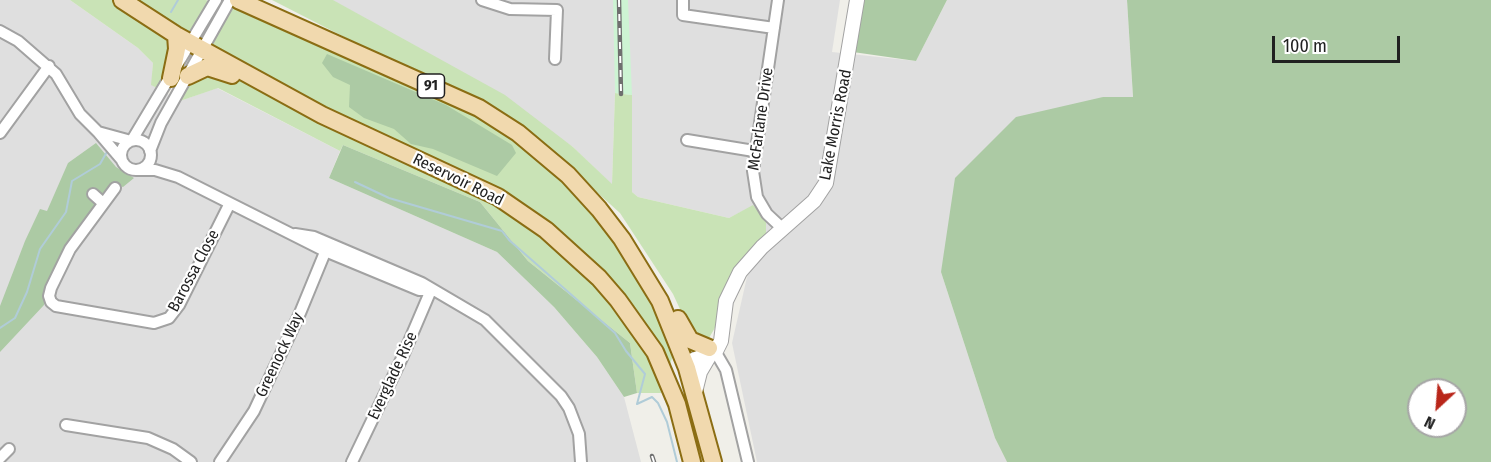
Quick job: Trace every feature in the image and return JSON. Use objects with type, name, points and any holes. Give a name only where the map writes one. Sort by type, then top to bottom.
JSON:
[{"type":"main road","name":"Reservoir Road","points":[[122,0],[190,43],[322,115],[473,184],[523,213],[599,278],[655,352],[677,404],[692,462]]},
{"type":"main road","name":"91","points":[[238,0],[479,108],[544,152],[599,208],[622,239],[660,301],[682,361]]},
{"type":"main road","points":[[171,78],[177,49],[190,43]]},
{"type":"main road","points":[[188,76],[197,69],[216,68],[293,108],[322,115]]},
{"type":"main road","points":[[576,183],[609,211],[628,233],[666,294],[685,334],[696,344],[711,350]]},
{"type":"main road","points":[[655,352],[682,361],[695,392],[713,462]]},
{"type":"main road","points":[[682,361],[674,378],[699,462]]},
{"type":"street","points":[[139,170],[147,165],[161,123],[188,76],[190,43],[216,0]]},
{"type":"street","points":[[190,43],[230,0]]},
{"type":"street","points":[[482,0],[510,9],[556,10],[555,59]]},
{"type":"street","points":[[683,0],[683,15],[774,28]]},
{"type":"street","name":"McFarlane Drive","points":[[778,0],[754,151],[753,179],[757,197],[767,214],[783,229]]},
{"type":"street","name":"Lake Morris Road","points":[[695,392],[700,372],[711,350],[720,341],[726,301],[740,272],[762,247],[814,201],[826,183],[857,0]]},
{"type":"street","points":[[0,32],[18,41],[49,66],[63,83],[80,114],[126,167],[155,170],[178,177],[229,205],[419,290],[431,290],[455,301],[485,320],[561,396],[576,422],[581,462]]},
{"type":"street","points":[[0,133],[49,66]]},
{"type":"street","points":[[121,159],[123,146],[131,140],[171,78]]},
{"type":"street","points":[[98,132],[145,143],[151,152],[178,177]]},
{"type":"street","points":[[687,140],[754,151]]},
{"type":"street","name":"Barossa Close","points":[[115,188],[70,249],[51,288],[51,302],[63,309],[154,323],[162,322],[174,313],[229,205]]},
{"type":"street","points":[[93,194],[103,202]]},
{"type":"street","name":"Greenock Way","points":[[220,462],[254,411],[300,313],[327,247]]},
{"type":"street","name":"Everglade Rise","points":[[352,462],[402,358],[431,290]]},
{"type":"street","points":[[682,361],[711,350],[726,370],[748,462]]},
{"type":"street","points":[[66,425],[148,438],[173,449],[191,462]]},
{"type":"street","points":[[0,458],[9,449]]},
{"type":"shaded area","points":[[0,0],[70,0],[138,48],[153,63],[152,85],[180,101],[217,88],[340,151],[329,178],[497,252],[554,307],[597,357],[624,397],[641,462],[0,462]]},
{"type":"shaded area","points":[[332,0],[840,0],[832,52],[916,61],[947,0],[1127,0],[1133,98],[1103,97],[941,272],[995,438],[1007,462],[757,462],[732,343],[747,277],[766,239],[753,206],[729,218],[638,197],[632,192],[632,95],[615,93],[612,185],[573,147],[450,66]]},
{"type":"green space","points":[[70,0],[206,0],[210,2],[161,90],[151,85],[153,63],[138,48]]},
{"type":"green space","points":[[272,0],[333,0],[505,95],[573,147],[612,184],[615,93],[632,95],[632,192],[638,197],[729,218],[753,205],[766,221],[766,239],[709,338],[692,335],[673,294],[620,213],[530,132]]},
{"type":"green space","points":[[613,0],[628,0],[632,95],[615,93]]},
{"type":"green space","points":[[851,0],[947,0],[916,61],[853,52]]},
{"type":"green space","points":[[1127,0],[1491,0],[1491,462],[1007,462],[995,438],[941,272],[955,178],[1016,117],[1103,97],[1133,97]]},
{"type":"green space","points":[[231,5],[490,123],[559,174],[634,266],[674,352],[661,393],[637,393],[630,343],[528,261],[480,202],[343,145],[340,151],[218,88],[180,101]]},
{"type":"green space","points":[[327,54],[446,105],[512,145],[516,153],[497,176],[433,149],[411,144],[394,129],[364,118],[349,107],[350,85],[333,77],[322,63]]},
{"type":"green space","points":[[96,143],[116,167],[134,178],[123,187],[112,184],[90,212],[67,243],[45,287],[44,305],[0,352],[0,306],[25,241],[40,209],[47,211],[68,163]]},
{"type":"green space","points":[[343,145],[480,202],[528,261],[630,343],[637,393],[624,397],[597,357],[554,307],[497,252],[329,178]]},
{"type":"waterway","points":[[171,12],[178,0]]},
{"type":"waterway","points":[[0,328],[15,318],[27,292],[40,249],[66,212],[72,181],[100,164],[108,150]]},
{"type":"waterway","points":[[355,182],[389,198],[502,231],[509,240],[615,333],[645,374],[637,404]]},
{"type":"waterway","points":[[637,404],[652,397],[658,403],[667,422],[677,462]]},
{"type":"railway","points":[[619,0],[621,94]]},
{"type":"railway","points":[[652,456],[654,462]]}]
